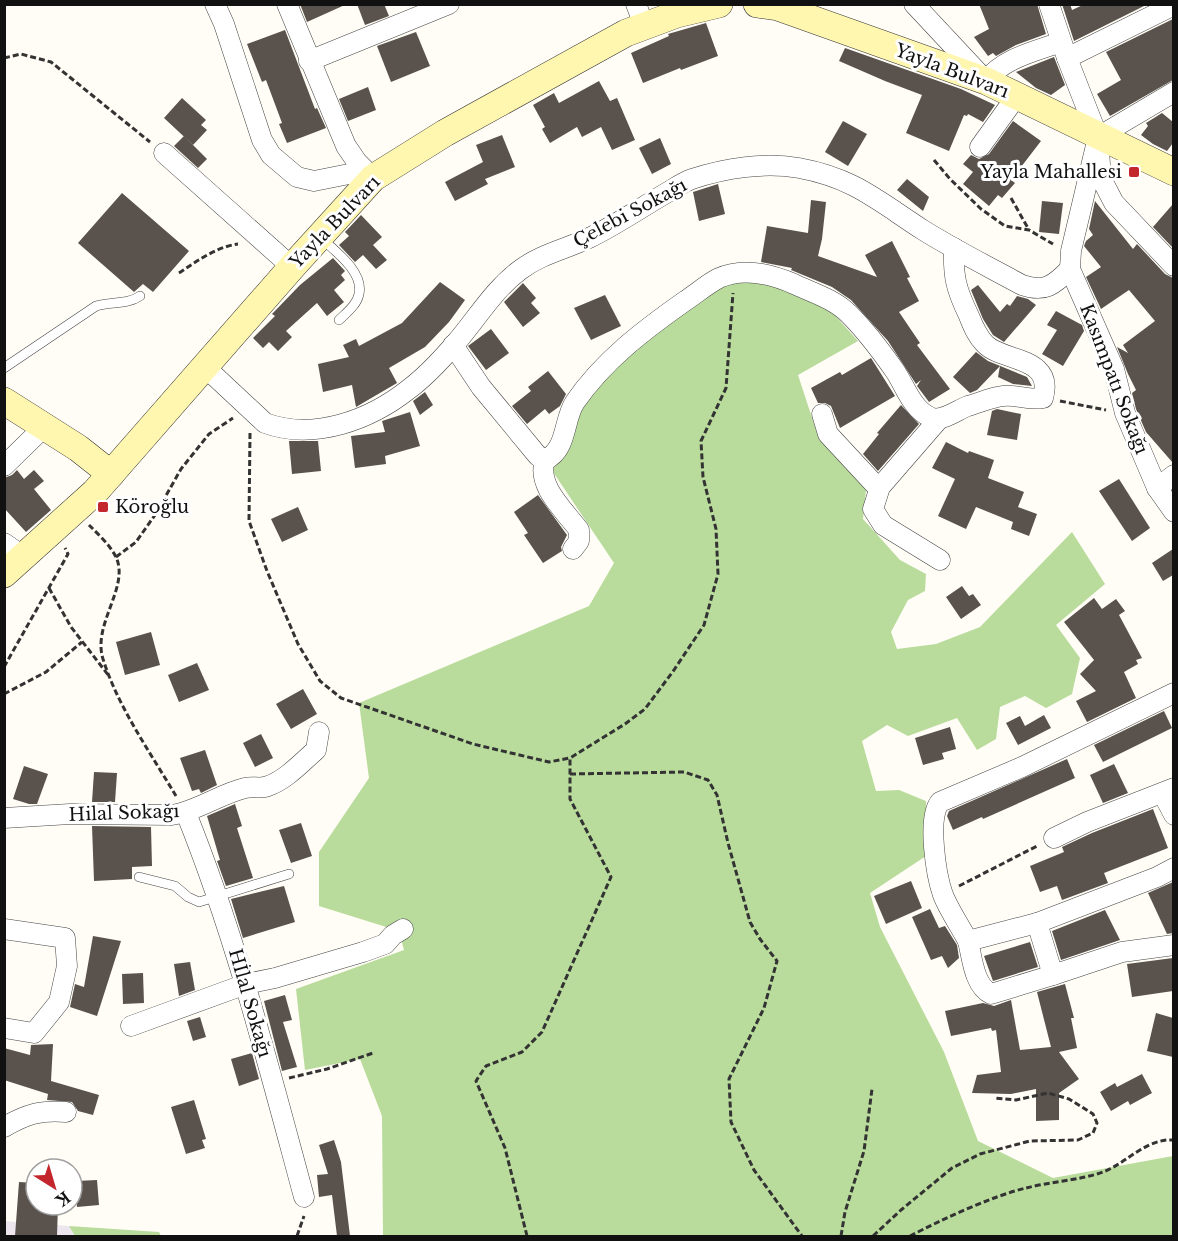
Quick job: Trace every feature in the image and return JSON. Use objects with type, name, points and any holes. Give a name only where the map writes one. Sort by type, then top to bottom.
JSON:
[{"type":"main road","name":"Yayla Bulvarı","points":[[11,558],[51,533],[75,512],[205,366],[284,260],[319,237],[373,178],[498,103],[626,33],[640,15],[677,14],[719,4]]},
{"type":"main road","name":"Yayla Bulvarı","points":[[757,4],[778,7],[986,81],[1173,172]]},
{"type":"main road","points":[[4,401],[78,448],[111,474]]},
{"type":"street","points":[[215,4],[224,24],[262,140],[271,156],[297,177],[314,181],[349,174],[373,178]]},
{"type":"street","points":[[287,4],[346,146],[357,162],[373,178]]},
{"type":"street","points":[[309,61],[449,4]]},
{"type":"street","points":[[914,4],[986,81],[993,71],[1008,62],[1064,50],[1173,5]]},
{"type":"street","points":[[1049,4],[1064,50],[1098,136],[1101,178],[1114,203],[1173,266]]},
{"type":"street","points":[[1071,260],[1098,136],[1173,92]]},
{"type":"street","points":[[980,147],[1016,97]]},
{"type":"street","points":[[164,153],[284,260]]},
{"type":"street","name":"Çelebi Sokağı","points":[[205,366],[265,423],[278,428],[319,429],[345,423],[384,406],[410,389],[453,345],[496,292],[534,260],[590,238],[691,180],[766,165],[797,168],[843,179],[954,248],[1033,289],[1056,284],[1071,260]]},
{"type":"street","points":[[940,560],[883,525],[873,509],[879,489],[939,419],[968,406],[1004,396],[1035,400],[1043,398],[1046,389],[1043,378],[1034,367],[1022,359],[1001,354],[987,347],[978,336],[957,291],[954,248]]},
{"type":"street","name":"Kasımpatı Sokağı","points":[[1071,260],[1114,369],[1125,414],[1158,488],[1173,512]]},
{"type":"street","points":[[573,549],[579,541],[579,530],[558,504],[547,485],[543,467],[545,460],[557,451],[566,432],[568,412],[597,372],[617,354],[669,312],[719,278],[751,272],[780,278],[836,303],[849,313],[872,340],[896,372],[915,405],[930,417],[939,419]]},
{"type":"street","points":[[453,345],[481,387],[538,456],[545,460]]},
{"type":"street","points":[[822,414],[828,434],[879,489]]},
{"type":"street","points":[[4,466],[45,426]]},
{"type":"street","points":[[1158,488],[1173,475]]},
{"type":"street","points":[[1173,693],[1022,766],[940,802],[935,808],[933,843],[943,894],[968,941],[980,984],[985,991],[991,994],[1122,952],[1173,945]]},
{"type":"street","name":"Hilal Sokağı","points":[[4,818],[70,814],[172,815],[186,813],[204,802],[247,787],[268,787],[284,778],[316,750],[319,732]]},
{"type":"street","points":[[1054,838],[1087,822],[1168,791],[1173,815]]},
{"type":"street","name":"Hİlal Sokağı","points":[[186,813],[218,896],[246,984],[304,1197]]},
{"type":"street","points":[[968,941],[1037,923],[1157,877],[1173,868]]},
{"type":"street","points":[[1037,923],[1053,975]]},
{"type":"street","points":[[4,929],[65,938],[67,966],[59,1002],[34,1033],[4,1028]]},
{"type":"street","points":[[131,1026],[246,984],[275,978],[363,952],[385,944],[403,929]]},
{"type":"street","points":[[4,1127],[25,1115],[47,1111],[66,1112]]},
{"type":"lane","points":[[319,237],[340,256],[357,278],[360,286],[359,296],[339,320]]},
{"type":"lane","points":[[4,368],[96,306],[131,302],[140,296]]},
{"type":"lane","points":[[140,877],[175,886],[188,897],[199,902],[289,874]]},
{"type":"path","points":[[4,58],[21,54],[51,62],[164,153]]},
{"type":"path","points":[[934,160],[981,209],[1005,226],[1029,230],[1060,248],[1071,260]]},
{"type":"path","points":[[1011,198],[1029,230]]},
{"type":"path","points":[[179,273],[201,258],[227,245],[249,242],[284,260]]},
{"type":"path","points":[[258,417],[249,434],[249,521],[298,644],[320,681],[342,698],[473,744],[549,762],[570,758],[645,709],[704,625],[718,574],[716,529],[703,477],[701,441],[726,388],[734,274]]},
{"type":"path","points":[[1043,398],[1125,414]]},
{"type":"path","points":[[116,557],[136,542],[155,515],[181,469],[209,434],[232,418],[258,417]]},
{"type":"path","points":[[75,512],[104,540],[116,557],[119,575],[100,634],[102,656],[116,693],[186,813]]},
{"type":"path","points":[[4,667],[68,554],[65,547],[51,533]]},
{"type":"path","points":[[48,588],[82,642],[110,677]]},
{"type":"path","points":[[4,694],[46,672],[82,642]]},
{"type":"path","points":[[526,1236],[505,1148],[476,1081],[486,1066],[522,1052],[542,1032],[611,877],[570,799],[570,758]]},
{"type":"path","points":[[570,774],[684,772],[708,780],[717,795],[750,922],[777,961],[764,1008],[729,1079],[731,1122],[754,1170],[802,1236]]},
{"type":"path","points":[[943,894],[1054,838]]},
{"type":"path","points":[[273,1082],[327,1069],[373,1053]]},
{"type":"path","points":[[841,1236],[845,1212],[864,1150],[872,1089]]},
{"type":"path","points":[[873,1236],[952,1168],[980,1154],[1030,1142],[1078,1140],[1093,1133],[1097,1123],[1093,1114],[1069,1099],[1048,1093],[1016,1100],[995,1098]]},
{"type":"path","points":[[910,1236],[1023,1188],[1103,1172],[1150,1145],[1173,1140]]},
{"type":"path","points":[[297,1236],[303,1224],[304,1197]]},
{"type":"shaded area","points":[[4,1221],[69,1226],[75,1236],[5,1236]]},
{"type":"green space","points":[[751,272],[817,295],[858,341],[798,375],[818,436],[866,490],[863,519],[900,560],[926,574],[925,591],[908,600],[891,632],[897,649],[936,644],[980,627],[1072,532],[1105,584],[1056,625],[1080,658],[1072,694],[1046,708],[1025,696],[1000,707],[996,739],[977,750],[957,718],[908,736],[887,725],[862,741],[876,791],[899,790],[926,801],[926,856],[870,893],[880,927],[944,1052],[978,1141],[1053,1178],[1173,1156],[1173,1236],[383,1236],[382,1116],[360,1059],[305,1070],[296,989],[404,950],[399,931],[319,906],[319,852],[369,778],[359,703],[589,606],[614,563],[545,460],[568,412],[669,312]]},
{"type":"green space","points":[[69,1226],[159,1232],[161,1236],[75,1236]]},
{"type":"building","points":[[300,4],[347,4],[307,22]]},
{"type":"building","points":[[357,4],[384,4],[389,16],[365,25]]},
{"type":"building","points":[[979,4],[1037,4],[1046,34],[1016,45],[996,56],[993,53],[988,56],[974,37],[989,29]]},
{"type":"building","points":[[1062,4],[1070,4],[1072,10],[1085,4],[1148,4],[1074,41]]},
{"type":"building","points":[[1173,19],[1173,80],[1110,116],[1097,94],[1121,80],[1106,52]]},
{"type":"building","points":[[706,23],[718,56],[643,83],[631,53],[669,36],[668,34]]},
{"type":"building","points":[[285,30],[315,109],[317,108],[326,128],[287,143],[266,80],[262,82],[247,44]]},
{"type":"building","points":[[416,32],[430,66],[391,82],[377,46]]},
{"type":"building","points":[[845,48],[961,89],[995,105],[983,122],[968,114],[964,115],[949,151],[906,133],[922,95],[839,61]]},
{"type":"building","points":[[1054,57],[1065,85],[1051,95],[1036,88],[1016,72]]},
{"type":"building","points":[[599,81],[610,101],[617,98],[635,140],[612,150],[601,127],[582,137],[577,127],[550,143],[542,129],[545,127],[533,105],[554,93],[559,103]]},
{"type":"building","points":[[368,87],[376,110],[348,121],[339,99]]},
{"type":"building","points":[[182,98],[206,120],[201,125],[207,130],[193,145],[164,118]]},
{"type":"building","points":[[1162,113],[1173,122],[1173,143],[1167,151],[1141,135],[1148,126],[1146,123]]},
{"type":"building","points":[[843,121],[867,134],[848,166],[825,152]]},
{"type":"building","points":[[1013,121],[1041,141],[1011,180],[1015,183],[1002,198],[998,195],[989,206],[963,184],[973,172],[963,164],[971,155],[979,159],[989,154]]},
{"type":"building","points":[[502,135],[515,167],[485,179],[488,184],[455,201],[445,182],[483,162],[476,145]]},
{"type":"building","points":[[184,136],[207,159],[198,168],[174,146]]},
{"type":"building","points":[[660,138],[671,164],[652,174],[639,148]]},
{"type":"building","points":[[907,179],[929,197],[923,211],[897,190]]},
{"type":"building","points":[[718,184],[725,214],[699,221],[693,192]]},
{"type":"building","points":[[122,193],[189,251],[153,292],[143,284],[134,292],[78,243]]},
{"type":"building","points":[[811,200],[826,202],[818,256],[877,277],[865,255],[892,241],[919,301],[899,312],[920,343],[917,345],[950,389],[929,402],[917,386],[921,380],[916,384],[888,341],[851,300],[832,287],[791,270],[792,268],[761,262],[767,226],[808,233]]},
{"type":"building","points":[[1042,201],[1063,203],[1059,234],[1039,232]]},
{"type":"building","points":[[1095,201],[1133,249],[1137,244],[1165,274],[1173,278],[1173,463],[1146,432],[1132,393],[1136,390],[1117,347],[1128,353],[1123,345],[1155,321],[1129,290],[1101,309],[1086,277],[1101,267],[1084,246],[1093,235],[1089,229]]},
{"type":"building","points":[[1173,204],[1173,248],[1153,227]]},
{"type":"building","points":[[361,215],[382,237],[373,245],[387,260],[376,269],[363,255],[355,262],[339,245],[349,236],[345,232]]},
{"type":"building","points":[[333,258],[345,271],[341,275],[345,280],[334,290],[344,302],[327,316],[317,303],[286,331],[292,337],[278,351],[269,342],[263,348],[253,338],[275,316],[272,314],[300,285]]},
{"type":"building","points":[[440,282],[465,300],[449,322],[425,347],[389,368],[397,383],[356,407],[352,385],[323,392],[318,364],[349,357],[343,345],[356,339],[359,346],[402,323]]},
{"type":"building","points":[[523,283],[536,298],[531,303],[540,313],[523,327],[504,302]]},
{"type":"building","points":[[978,285],[1000,312],[1007,304],[1010,306],[1017,296],[1028,299],[1036,305],[1004,342],[993,335],[983,319],[971,290]]},
{"type":"building","points":[[605,295],[621,326],[591,340],[574,308]]},
{"type":"building","points":[[1056,311],[1082,325],[1084,331],[1063,366],[1042,354],[1057,330],[1047,325]]},
{"type":"building","points":[[491,329],[509,353],[486,370],[468,346]]},
{"type":"building","points":[[976,352],[988,361],[1027,377],[1032,386],[1013,384],[998,377],[1000,366],[977,390],[970,393],[953,377]]},
{"type":"building","points":[[871,358],[895,396],[840,428],[831,406],[818,403],[811,388],[840,372],[842,375]]},
{"type":"building","points":[[548,371],[566,394],[560,406],[549,414],[545,409],[527,424],[512,406],[531,391],[528,387]]},
{"type":"building","points":[[425,392],[433,405],[420,415],[413,401]]},
{"type":"building","points":[[901,405],[919,424],[878,471],[863,454],[879,434],[877,433]]},
{"type":"building","points":[[997,409],[1021,414],[1017,440],[987,435],[992,411]]},
{"type":"building","points":[[410,412],[420,446],[385,456],[386,464],[355,468],[351,436],[385,432],[382,421]]},
{"type":"building","points":[[289,441],[318,441],[321,471],[292,474]]},
{"type":"building","points":[[946,442],[968,453],[969,451],[994,460],[988,478],[1024,492],[1018,507],[1037,514],[1029,536],[1011,529],[1013,522],[976,507],[966,529],[938,516],[955,479],[932,468]]},
{"type":"building","points":[[17,470],[24,479],[34,470],[44,481],[34,489],[51,510],[26,532],[4,508],[4,478]]},
{"type":"building","points":[[1119,479],[1150,528],[1132,541],[1099,491]]},
{"type":"building","points":[[538,495],[567,535],[561,547],[562,551],[543,563],[524,535],[528,533],[514,512]]},
{"type":"building","points":[[298,507],[308,530],[282,542],[271,519]]},
{"type":"building","points":[[1173,549],[1173,575],[1163,581],[1152,563]]},
{"type":"building","points":[[962,586],[969,596],[973,594],[981,605],[961,619],[946,597]]},
{"type":"building","points":[[1094,598],[1102,609],[1116,599],[1125,611],[1119,615],[1142,658],[1136,660],[1138,664],[1124,672],[1136,698],[1087,722],[1076,701],[1096,691],[1080,674],[1094,660],[1064,622]]},
{"type":"building","points":[[151,632],[160,665],[125,675],[116,642]]},
{"type":"building","points":[[197,663],[209,690],[179,702],[168,675]]},
{"type":"building","points":[[303,689],[317,714],[291,729],[276,704]]},
{"type":"building","points":[[1164,711],[1172,728],[1103,762],[1094,745]]},
{"type":"building","points":[[1044,715],[1051,728],[1018,745],[1006,723],[1020,716],[1025,726]]},
{"type":"building","points":[[950,727],[956,749],[942,753],[944,759],[923,765],[915,738]]},
{"type":"building","points":[[261,734],[273,758],[255,767],[243,743]]},
{"type":"building","points":[[205,750],[217,785],[201,793],[199,789],[192,791],[180,758]]},
{"type":"building","points":[[1067,759],[1075,778],[953,830],[947,816],[949,811]]},
{"type":"building","points":[[1114,764],[1128,793],[1103,803],[1090,775]]},
{"type":"building","points":[[24,766],[48,774],[37,804],[13,799]]},
{"type":"building","points":[[94,772],[117,773],[115,802],[92,802]]},
{"type":"building","points":[[235,804],[242,826],[237,828],[253,878],[226,886],[217,861],[220,860],[207,816]]},
{"type":"building","points":[[1153,809],[1168,848],[1104,873],[1108,883],[1062,900],[1057,886],[1040,892],[1030,866],[1064,852],[1062,847],[1092,833]]},
{"type":"building","points":[[301,823],[312,856],[291,863],[279,830]]},
{"type":"building","points":[[92,826],[151,827],[152,866],[132,867],[132,879],[94,881]]},
{"type":"building","points":[[911,881],[922,908],[886,924],[874,896]]},
{"type":"building","points":[[1173,882],[1173,933],[1167,934],[1148,893]]},
{"type":"building","points":[[284,886],[295,922],[243,938],[231,899]]},
{"type":"building","points":[[930,909],[939,928],[945,926],[957,945],[959,958],[948,968],[942,956],[931,960],[912,917]]},
{"type":"building","points":[[1105,910],[1120,940],[1061,960],[1052,931]]},
{"type":"building","points":[[93,936],[121,941],[97,1016],[70,1007],[75,984],[84,987]]},
{"type":"building","points":[[1030,942],[1038,967],[993,981],[984,956]]},
{"type":"building","points":[[1173,958],[1173,991],[1132,997],[1127,964]]},
{"type":"building","points":[[190,962],[195,990],[179,996],[174,964]]},
{"type":"building","points":[[143,973],[144,1003],[123,1004],[122,974]]},
{"type":"building","points":[[1065,984],[1074,1018],[1071,1018],[1077,1048],[1059,1052],[1079,1079],[1059,1093],[1059,1120],[1036,1121],[1036,1089],[1011,1094],[972,1093],[977,1075],[1001,1072],[996,1030],[992,1031],[991,1028],[951,1036],[945,1011],[983,1003],[994,1006],[1011,1000],[1020,1050],[1051,1047],[1037,992]]},
{"type":"building","points":[[285,995],[292,1020],[283,1022],[297,1067],[282,1071],[264,1001]]},
{"type":"building","points":[[1156,1013],[1173,1018],[1173,1057],[1147,1051]]},
{"type":"building","points":[[200,1017],[206,1037],[193,1041],[187,1021]]},
{"type":"building","points":[[53,1044],[51,1081],[99,1095],[93,1115],[78,1111],[72,1102],[47,1100],[48,1094],[4,1080],[4,1048],[30,1055],[31,1045]]},
{"type":"building","points":[[252,1053],[259,1079],[239,1086],[231,1059]]},
{"type":"building","points":[[1142,1074],[1152,1093],[1130,1105],[1128,1101],[1111,1111],[1100,1092],[1115,1083],[1117,1087]]},
{"type":"building","points":[[194,1100],[206,1139],[202,1140],[205,1148],[186,1154],[171,1107]]},
{"type":"building","points":[[334,1140],[341,1162],[350,1236],[337,1236],[332,1195],[319,1197],[317,1175],[328,1174],[319,1145]]},
{"type":"building","points":[[97,1180],[99,1205],[84,1206],[84,1181]]},
{"type":"building","points":[[19,1182],[24,1182],[24,1217],[58,1217],[57,1236],[15,1236]]},
{"type":"place","name":"Yayla Mahallesi","points":[[1134,172]]},
{"type":"place","name":"Köroğlu","points":[[103,507]]}]
